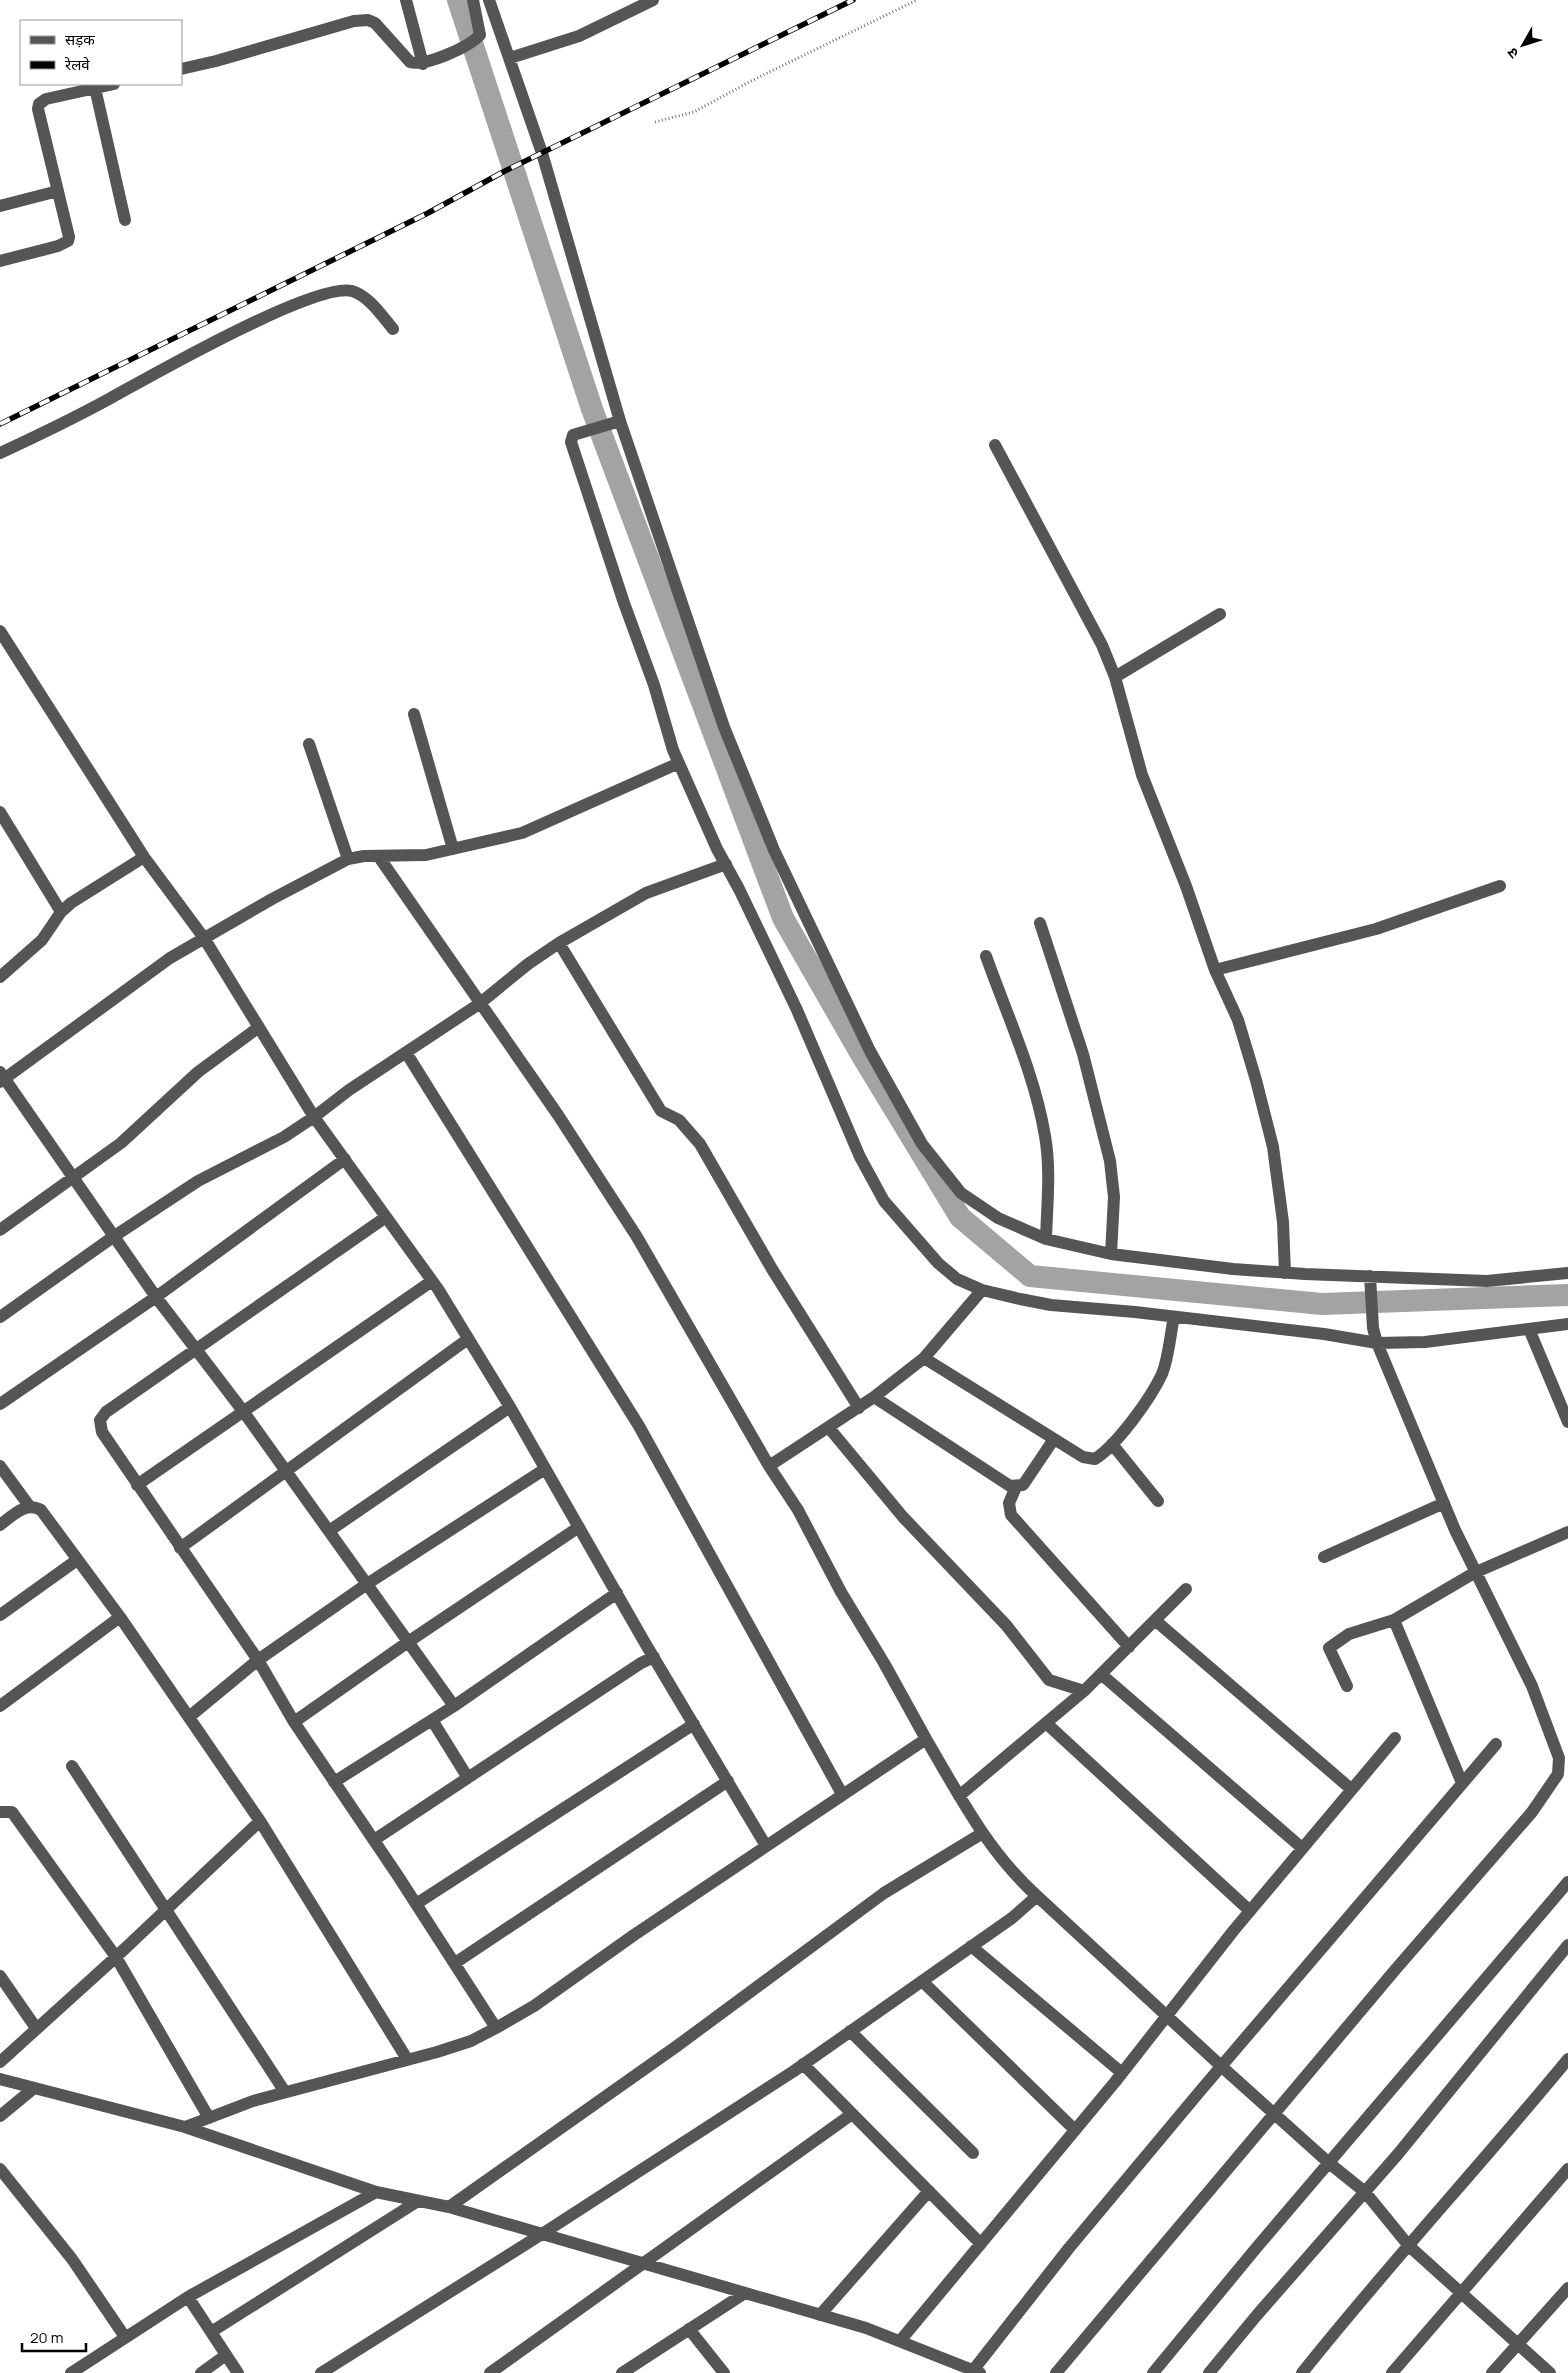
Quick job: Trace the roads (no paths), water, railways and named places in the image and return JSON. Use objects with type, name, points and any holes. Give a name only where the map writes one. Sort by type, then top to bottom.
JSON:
[{"type":"street","points":[[406,0],[423,64]]},
{"type":"street","points":[[182,69],[216,61],[354,21],[368,20],[375,23],[410,62],[423,64],[455,50],[480,35],[473,0]]},
{"type":"street","points":[[489,0],[542,153],[620,421],[724,727],[774,850],[870,1051],[922,1144],[961,1192],[998,1218],[1046,1239],[1111,1254],[1233,1269],[1285,1273],[1487,1281],[1568,1272]]},
{"type":"street","points":[[510,58],[579,36],[653,0]]},
{"type":"street","points":[[0,261],[58,246],[68,241],[70,237],[38,104],[46,99],[109,85]]},
{"type":"street","points":[[95,88],[125,220]]},
{"type":"street","points":[[0,206],[58,191]]},
{"type":"street","points":[[0,452],[109,399],[158,370],[220,339],[325,294],[341,290],[352,291],[371,304],[393,329]]},
{"type":"street","points":[[620,421],[578,434],[571,438],[571,442],[679,763],[717,849],[797,1010],[844,1125],[884,1201],[938,1263],[957,1279],[982,1290],[1051,1305],[1324,1334],[1376,1343],[1425,1342],[1568,1324]]},
{"type":"street","points":[[996,445],[1102,645],[1115,677],[1142,775],[1186,886],[1215,970],[1238,1020],[1273,1147],[1283,1222],[1285,1273]]},
{"type":"street","points":[[1115,677],[1220,614]]},
{"type":"street","points":[[0,630],[144,856],[204,938],[314,1117],[432,1281],[510,1407],[654,1657],[766,1846]]},
{"type":"street","points":[[414,714],[453,849]]},
{"type":"street","points":[[309,744],[348,858]]},
{"type":"street","points":[[454,1706],[244,1411],[156,1297],[2,1078],[170,958],[348,858],[426,855],[522,833],[679,763]]},
{"type":"street","points":[[0,812],[61,912]]},
{"type":"street","points":[[0,977],[42,940],[61,912],[144,856]]},
{"type":"street","points":[[379,857],[479,1004],[558,1115],[637,1237],[769,1466],[798,1510],[841,1592],[884,1663],[981,1834],[1017,1877],[1037,1896],[1221,2066],[1329,2163],[1365,2192],[1409,2246],[1550,2373]]},
{"type":"street","points":[[0,1317],[113,1237],[198,1181],[284,1137],[314,1117],[349,1090],[407,1054],[479,1004],[528,964],[559,942],[646,893],[726,864]]},
{"type":"street","points":[[1215,970],[1376,929],[1500,886]]},
{"type":"street","points":[[1040,923],[1083,1054],[1110,1161],[1114,1197],[1111,1254]]},
{"type":"street","points":[[559,942],[661,1111],[679,1120],[700,1144],[772,1269],[859,1408]]},
{"type":"street","points":[[986,956],[1037,1098],[1049,1170],[1046,1239]]},
{"type":"street","points":[[0,1230],[121,1143],[198,1072],[259,1027]]},
{"type":"street","points":[[407,1054],[639,1426],[842,1794]]},
{"type":"street","points":[[0,1404],[156,1297],[345,1159]]},
{"type":"street","points":[[386,1217],[196,1348],[106,1412],[100,1420],[102,1432],[137,1486],[258,1660],[294,1722],[374,1840],[496,2028]]},
{"type":"street","points":[[1056,2373],[1532,1812],[1558,1774],[1564,1757],[1532,1686],[1474,1573],[1376,1343],[1373,1328],[1370,1276]]},
{"type":"street","points":[[137,1486],[432,1281]]},
{"type":"street","points":[[769,1466],[859,1408],[924,1358],[982,1290]]},
{"type":"street","points":[[924,1358],[1090,1460],[1101,1455],[1112,1444],[1150,1395],[1162,1372],[1174,1317]]},
{"type":"street","points":[[1529,1329],[1568,1422]]},
{"type":"street","points":[[180,1548],[468,1339]]},
{"type":"street","points":[[874,1397],[1010,1486],[1023,1485],[1054,1439]]},
{"type":"street","points":[[329,1531],[510,1407]]},
{"type":"street","points":[[829,1428],[903,1518],[1006,1625],[1049,1680],[1084,1691]]},
{"type":"street","points":[[1112,1444],[1158,1501]]},
{"type":"street","points":[[0,1466],[30,1507]]},
{"type":"street","points":[[189,1717],[258,1660],[367,1584],[546,1469]]},
{"type":"street","points":[[1016,1487],[1008,1503],[1011,1515],[1129,1647]]},
{"type":"street","points":[[1324,1557],[1444,1503]]},
{"type":"street","points":[[0,1525],[30,1507],[35,1506],[41,1510],[120,1616],[260,1821],[408,2059]]},
{"type":"street","points":[[294,1722],[408,1642],[579,1527]]},
{"type":"street","points":[[1347,1686],[1329,1648],[1349,1634],[1394,1620],[1474,1573],[1568,1532]]},
{"type":"street","points":[[0,1615],[77,1560]]},
{"type":"street","points":[[959,1796],[1084,1691],[1186,1589]]},
{"type":"street","points":[[334,1782],[454,1706],[617,1593]]},
{"type":"street","points":[[0,1706],[120,1616]]},
{"type":"street","points":[[1394,1620],[1462,1783]]},
{"type":"street","points":[[1156,1621],[1351,1789]]},
{"type":"street","points":[[374,1840],[642,1663],[654,1657]]},
{"type":"street","points":[[1101,1674],[1302,1848]]},
{"type":"street","points":[[432,1720],[468,1778]]},
{"type":"street","points":[[1046,1723],[1250,1911]]},
{"type":"street","points":[[416,1904],[694,1724]]},
{"type":"street","points":[[900,2341],[1122,2073],[1250,1911],[1394,1738]]},
{"type":"street","points":[[185,2127],[253,2101],[454,2046],[496,2028],[534,2006],[634,1935],[926,1739]]},
{"type":"street","points":[[0,2078],[185,2127],[376,2192],[449,2207],[866,2328],[974,2372],[1069,2248],[1221,2066],[1496,1744]]},
{"type":"street","points":[[72,1766],[285,2092]]},
{"type":"street","points":[[455,1964],[728,1781]]},
{"type":"street","points":[[0,1812],[12,1812],[116,1957],[209,2118]]},
{"type":"street","points":[[0,2062],[116,1957],[260,1821]]},
{"type":"street","points":[[449,2207],[677,2046],[884,1893],[981,1834]]},
{"type":"street","points":[[1153,2373],[1568,1882]]},
{"type":"street","points":[[321,2373],[542,2234],[803,2064],[1012,1918],[1037,1896]]},
{"type":"street","points":[[1209,2373],[1256,2315],[1398,2154],[1568,1945]]},
{"type":"street","points":[[971,1946],[1122,2073]]},
{"type":"street","points":[[0,1976],[36,2028]]},
{"type":"street","points":[[922,1981],[1075,2130]]},
{"type":"street","points":[[850,2031],[973,2153]]},
{"type":"street","points":[[1302,2373],[1354,2308],[1502,2140],[1568,2059]]},
{"type":"street","points":[[803,2064],[981,2244]]},
{"type":"street","points":[[0,2116],[34,2088]]},
{"type":"street","points":[[490,2373],[852,2114]]},
{"type":"street","points":[[0,2169],[72,2259],[125,2337]]},
{"type":"street","points":[[1392,2373],[1568,2170]]},
{"type":"street","points":[[820,2315],[929,2191]]},
{"type":"street","points":[[71,2373],[188,2297],[376,2192]]},
{"type":"street","points":[[211,2332],[418,2201]]},
{"type":"street","points":[[1492,2373],[1568,2288]]},
{"type":"street","points":[[622,2373],[745,2293]]},
{"type":"street","points":[[188,2297],[238,2373]]},
{"type":"street","points":[[689,2329],[724,2373]]},
{"type":"street","points":[[201,2373],[226,2355]]},
{"type":"waterway","points":[[458,0],[592,409],[783,918],[861,1054],[960,1217],[1030,1276],[1322,1304],[1568,1295]]},
{"type":"railway","points":[[0,424],[428,213],[503,172],[853,0]]}]
